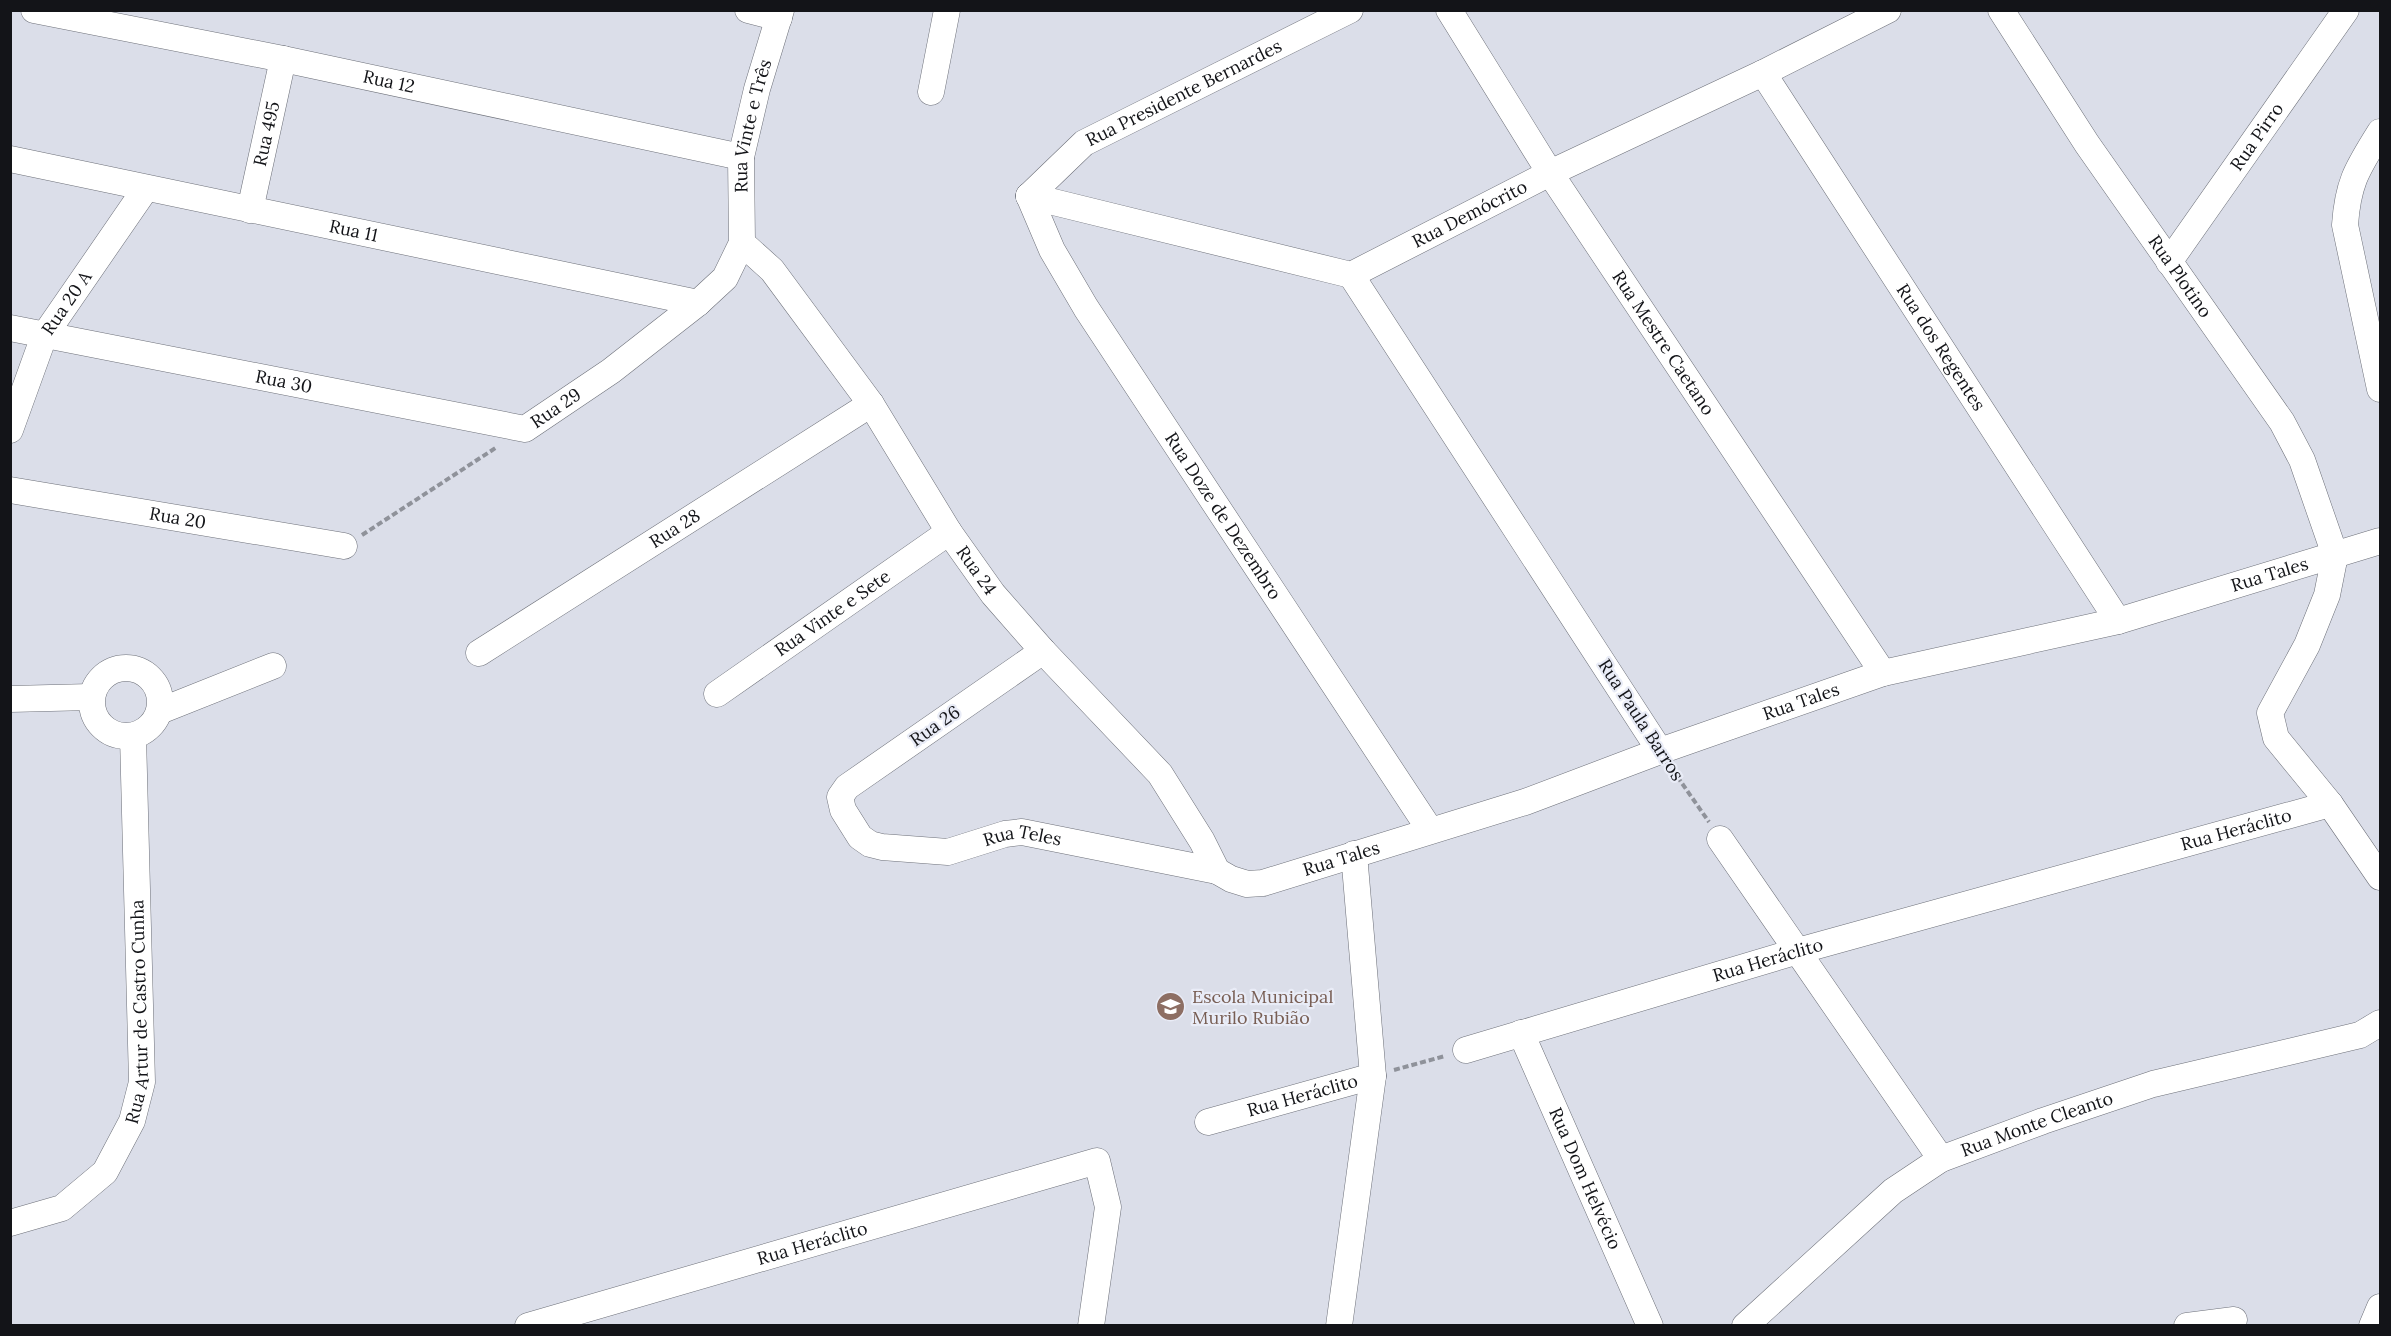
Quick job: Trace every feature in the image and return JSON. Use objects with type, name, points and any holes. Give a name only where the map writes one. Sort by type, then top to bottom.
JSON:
[{"type":"street","name":"Rua 12","points":[[34,10],[283,59],[741,157]]},
{"type":"street","points":[[748,10],[780,14]]},
{"type":"street","points":[[932,92],[947,10]]},
{"type":"street","name":"Rua Presidente Bernardes","points":[[1029,196],[1084,143],[1350,10]]},
{"type":"street","name":"Rua Mestre Caetano","points":[[1449,10],[1550,173],[1883,674]]},
{"type":"street","name":"Rua Demócrito","points":[[1351,275],[1550,173],[1763,73],[1888,10]]},
{"type":"street","name":"Rua Plotino","points":[[2001,10],[2087,144],[2282,422],[2302,460],[2335,555]]},
{"type":"street","name":"Rua Pirro","points":[[2169,262],[2346,10]]},
{"type":"street","name":"Rua Vinte e Três","points":[[742,243],[741,157],[780,14]]},
{"type":"street","name":"Rua 495","points":[[250,210],[283,59]]},
{"type":"street","name":"Rua dos Regentes","points":[[1763,73],[2118,621]]},
{"type":"street","points":[[2380,132],[2355,172],[2347,197],[2345,225],[2380,389]]},
{"type":"street","name":"Rua 11","points":[[10,159],[698,303]]},
{"type":"street","name":"Rua 20 A","points":[[10,430],[44,336],[146,188]]},
{"type":"street","points":[[1029,196],[1351,275]]},
{"type":"street","name":"Rua Doze de Dezembro","points":[[1029,196],[1052,250],[1086,308],[1430,830]]},
{"type":"street","name":"Rua 29","points":[[525,429],[611,371],[698,303],[724,278],[742,243]]},
{"type":"street","name":"Rua 24","points":[[742,243],[772,270],[871,404],[949,532],[993,594],[1043,651],[1160,774],[1224,875]]},
{"type":"street","name":"Rua Paula Barros","points":[[1351,275],[1660,751]]},
{"type":"street","name":"Rua 30","points":[[10,328],[525,429]]},
{"type":"street","name":"Rua 28","points":[[479,653],[871,404]]},
{"type":"street","name":"Rua 20","points":[[10,490],[344,546]]},
{"type":"street","name":"Rua Vinte e Sete","points":[[717,694],[949,532]]},
{"type":"street","name":"Rua Tales","points":[[1224,875],[1247,884],[1263,883],[1525,802],[1660,751],[1883,674],[2118,621],[2380,541]]},
{"type":"street","points":[[2335,555],[2327,595],[2307,645],[2270,713],[2276,738],[2330,804],[2380,877]]},
{"type":"street","name":"Rua 26","points":[[843,810],[840,797],[847,787],[1043,651]]},
{"type":"street","points":[[160,711],[273,666]]},
{"type":"street","points":[[132,667],[149,676],[159,692],[160,711],[150,727],[133,736],[117,735],[102,727],[93,714],[91,697],[98,680],[113,669],[132,667]]},
{"type":"street","points":[[10,699],[91,697]]},
{"type":"street","name":"Rua Artur de Castro Cunha","points":[[10,1223],[62,1208],[105,1172],[132,1122],[142,1082],[133,736]]},
{"type":"street","name":"Rua Heráclito","points":[[1466,1050],[1798,951],[2330,804]]},
{"type":"street","name":"Rua Teles","points":[[843,810],[860,837],[882,847],[948,852],[1005,834],[1022,832],[1224,875]]},
{"type":"street","points":[[1720,839],[1941,1159]]},
{"type":"street","points":[[1339,1326],[1373,1076],[1354,854]]},
{"type":"street","name":"Rua Monte Cleanto","points":[[1745,1326],[1893,1191],[1941,1159],[2043,1121],[2153,1084],[2360,1035],[2380,1023]]},
{"type":"street","name":"Rua Dom Helvécio","points":[[1521,1033],[1650,1326]]},
{"type":"street","name":"Rua Heráclito","points":[[1208,1122],[1373,1076]]},
{"type":"street","name":"Rua Heráclito","points":[[528,1326],[1097,1161],[1108,1207],[1091,1326]]},
{"type":"street","points":[[2372,1326],[2380,1307]]},
{"type":"street","points":[[2187,1326],[2233,1323]]},
{"type":"path","name":"Rua 29","points":[[344,546],[525,429]]},
{"type":"path","name":"Rua Paula Barros","points":[[1660,751],[1720,839]]},
{"type":"path","name":"Rua Heráclito","points":[[1373,1076],[1466,1050]]},
{"type":"place","name":"Escola Municipal Murilo Rubião","points":[[1171,1007]]}]
